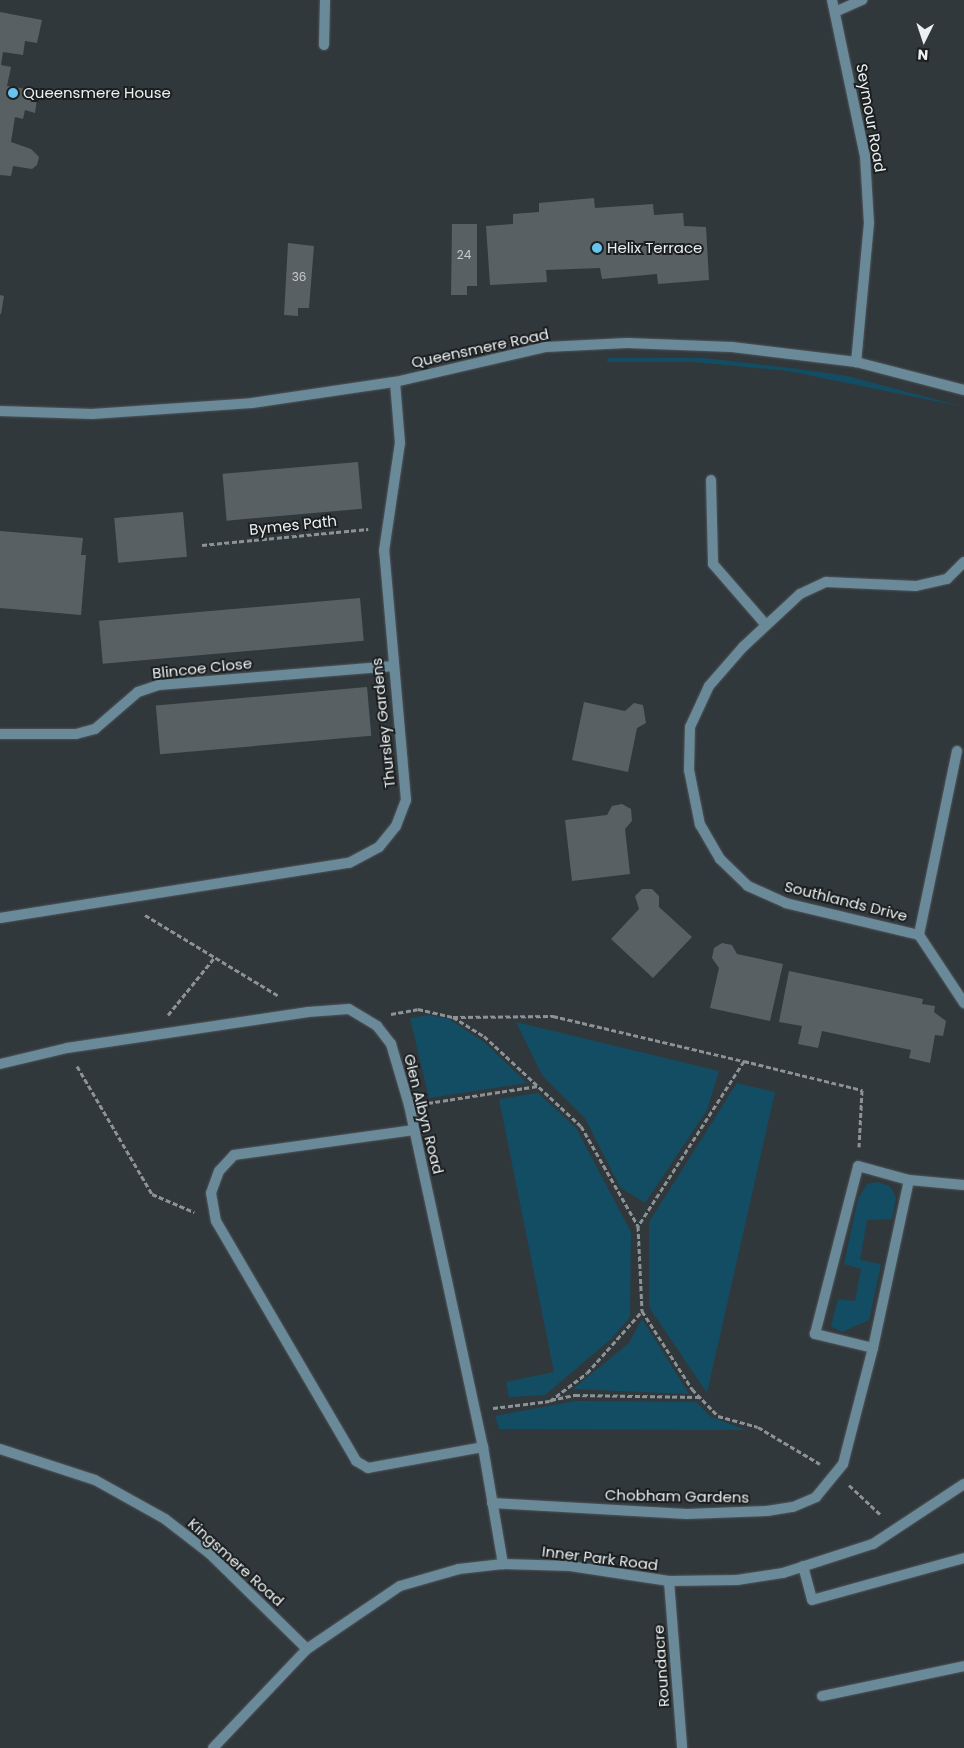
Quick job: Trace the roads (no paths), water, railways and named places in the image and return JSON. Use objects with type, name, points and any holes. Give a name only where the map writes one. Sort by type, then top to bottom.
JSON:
[{"type":"street","points":[[324,45],[325,0]]},
{"type":"street","name":"Seymour Road","points":[[832,0],[864,156],[869,223],[856,362]]},
{"type":"street","points":[[835,12],[862,0]]},
{"type":"street","name":"Queensmere Road","points":[[0,411],[92,414],[252,403],[395,382],[546,347],[627,343],[732,347],[856,362],[964,390]]},
{"type":"street","name":"Thursley Gardens","points":[[0,918],[350,863],[378,848],[396,826],[406,800],[384,576],[386,527],[400,443],[395,382]]},
{"type":"street","points":[[711,480],[713,564],[766,625]]},
{"type":"street","name":"Southlands Drive","points":[[957,751],[919,935],[786,903],[748,886],[720,859],[700,825],[689,770],[690,727],[709,686],[766,625],[800,594],[826,582],[916,586],[947,579],[964,562]]},
{"type":"street","name":"Blincoe Close","points":[[0,734],[76,734],[95,729],[138,692],[158,685],[392,666]]},
{"type":"street","points":[[919,935],[964,1003]]},
{"type":"street","name":"Glen Albyn Road","points":[[0,1064],[67,1048],[308,1012],[350,1009],[378,1026],[391,1044],[409,1105],[483,1447],[503,1564]]},
{"type":"street","points":[[414,1130],[234,1155],[219,1171],[211,1193],[216,1221],[356,1461],[368,1468],[483,1447]]},
{"type":"street","points":[[873,1348],[815,1334],[858,1166],[909,1180],[964,1185]]},
{"type":"street","name":"Chobham Gardens","points":[[492,1503],[687,1514],[767,1511],[793,1507],[816,1497],[843,1464],[873,1348],[909,1180]]},
{"type":"street","name":"Kingsmere Road","points":[[0,1449],[95,1480],[165,1519],[209,1553],[307,1649]]},
{"type":"street","name":"Inner Park Road","points":[[213,1748],[307,1649],[400,1586],[459,1569],[503,1564],[570,1566],[669,1581],[737,1580],[803,1566],[873,1544],[964,1484]]},
{"type":"street","points":[[803,1566],[812,1600],[964,1558]]},
{"type":"street","name":"Roundacre","points":[[669,1581],[682,1748]]},
{"type":"street","points":[[822,1696],[964,1666]]},
{"type":"place","name":"Queensmere House","points":[[13,93]]},
{"type":"place","name":"Helix Terrace","points":[[597,248]]}]
